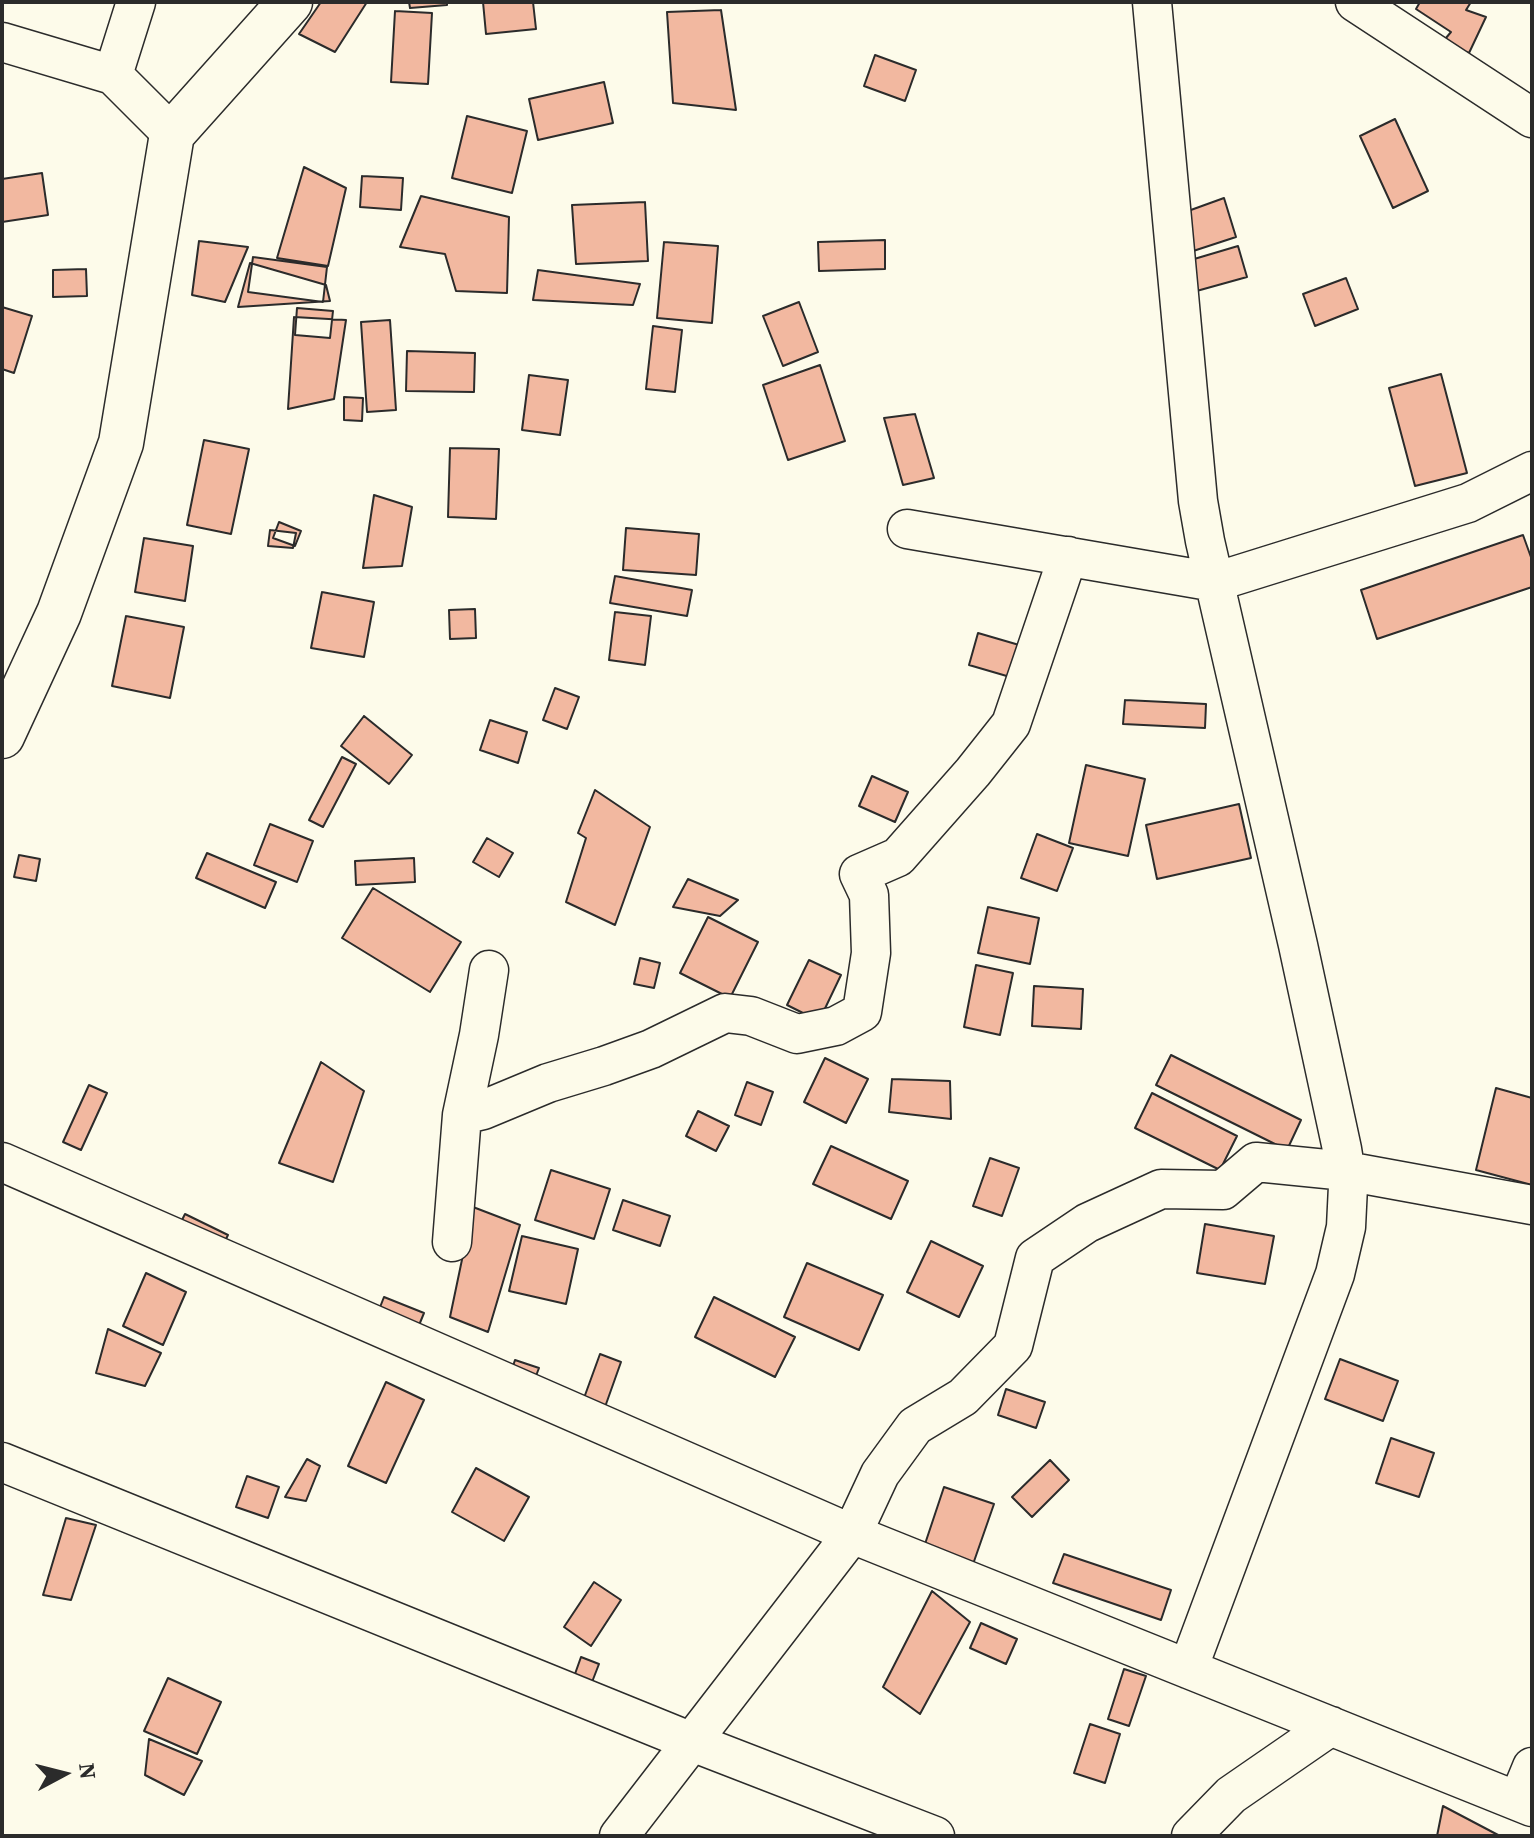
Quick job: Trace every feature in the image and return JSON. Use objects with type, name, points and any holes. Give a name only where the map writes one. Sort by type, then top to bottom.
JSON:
[{"type":"main road","points":[[2,736],[59,613],[121,443],[172,134],[290,2]]},
{"type":"street","points":[[113,75],[136,2]]},
{"type":"street","points":[[1152,2],[1196,489],[1205,541],[1298,945],[1348,1186],[1346,1227],[1335,1274],[1188,1669]]},
{"type":"street","points":[[1355,2],[1532,118]]},
{"type":"street","points":[[2,42],[113,75],[172,134]]},
{"type":"street","points":[[907,529],[1215,582],[1468,503],[1532,471]]},
{"type":"street","points":[[462,1115],[651,1049],[725,1013],[751,1016],[797,1034],[836,1026],[862,1012],[871,953],[869,895],[859,874],[898,857],[1011,724],[1068,556]]},
{"type":"street","points":[[452,1242],[462,1115],[489,970]]},
{"type":"street","points":[[2,1162],[852,1534],[1331,1726],[1527,1792]]},
{"type":"street","points":[[619,1836],[852,1534],[880,1474],[915,1426],[963,1397],[1013,1346],[1035,1258],[1087,1223],[1161,1189],[1223,1190],[1256,1162],[1346,1171],[1532,1205]]},
{"type":"street","points":[[2,1462],[692,1742],[935,1836]]},
{"type":"street","points":[[1191,1836],[1231,1795],[1331,1726]]},
{"type":"building","points":[[321,2],[367,2],[335,52],[299,34]]},
{"type":"building","points":[[409,2],[447,2],[447,5],[410,8]]},
{"type":"building","points":[[483,2],[533,2],[536,29],[486,34]]},
{"type":"building","points":[[1420,2],[1471,2],[1466,10],[1486,17],[1469,53],[1440,45],[1451,32],[1416,9]]},
{"type":"building","points":[[721,10],[736,110],[673,103],[667,12]]},
{"type":"building","points":[[395,11],[432,13],[428,84],[391,82]]},
{"type":"building","points":[[875,55],[916,70],[905,101],[864,86]]},
{"type":"building","points":[[604,82],[613,123],[538,140],[529,99]]},
{"type":"building","points":[[467,116],[527,131],[512,193],[452,178]]},
{"type":"building","points":[[1395,119],[1428,191],[1393,208],[1360,136]]},
{"type":"building","points":[[304,167],[346,188],[328,266],[277,258]]},
{"type":"building","points":[[42,173],[48,215],[2,222],[2,179]]},
{"type":"building","points":[[362,176],[403,178],[401,210],[360,207]]},
{"type":"building","points":[[421,196],[509,217],[507,293],[456,291],[445,254],[400,247]]},
{"type":"building","points":[[1224,198],[1236,237],[1181,255],[1177,215]]},
{"type":"building","points":[[645,202],[648,261],[576,264],[572,205]]},
{"type":"building","points":[[885,240],[885,269],[819,271],[818,242]]},
{"type":"building","points":[[199,241],[248,247],[225,302],[192,295]]},
{"type":"building","points":[[664,242],[718,246],[712,323],[657,318]]},
{"type":"building","points":[[1238,246],[1247,277],[1193,292],[1184,262]]},
{"type":"building","points":[[253,257],[327,267],[323,302],[248,292]]},
{"type":"building","points":[[250,263],[326,285],[330,301],[238,307]]},
{"type":"building","points":[[86,269],[87,296],[53,297],[53,270]]},
{"type":"building","points":[[538,270],[640,284],[633,305],[533,300]]},
{"type":"building","points":[[1346,278],[1358,309],[1315,326],[1303,294]]},
{"type":"building","points":[[799,302],[818,352],[783,366],[763,316]]},
{"type":"building","points":[[2,307],[32,316],[14,373],[2,369]]},
{"type":"building","points":[[297,308],[333,311],[330,338],[295,335]]},
{"type":"building","points":[[294,317],[346,320],[334,399],[288,409]]},
{"type":"building","points":[[390,320],[396,410],[367,412],[361,322]]},
{"type":"building","points":[[653,326],[682,330],[675,392],[646,389]]},
{"type":"building","points":[[407,351],[475,353],[474,392],[406,391]]},
{"type":"building","points":[[820,365],[845,441],[788,460],[763,385]]},
{"type":"building","points":[[1441,374],[1467,473],[1415,486],[1389,388]]},
{"type":"building","points":[[529,375],[568,380],[560,435],[522,430]]},
{"type":"building","points":[[344,397],[363,398],[362,421],[344,420]]},
{"type":"building","points":[[915,414],[934,478],[903,485],[884,418]]},
{"type":"building","points":[[204,440],[249,449],[231,534],[187,525]]},
{"type":"building","points":[[450,448],[499,449],[496,519],[448,517]]},
{"type":"building","points":[[374,495],[412,507],[402,566],[363,568]]},
{"type":"building","points":[[279,522],[301,531],[295,546],[273,538]]},
{"type":"building","points":[[626,528],[699,534],[696,575],[623,570]]},
{"type":"building","points":[[270,530],[296,533],[293,548],[268,546]]},
{"type":"building","points":[[1523,535],[1532,560],[1532,587],[1377,639],[1361,590]]},
{"type":"building","points":[[144,538],[193,546],[185,601],[135,592]]},
{"type":"building","points":[[615,576],[692,590],[687,616],[610,603]]},
{"type":"building","points":[[322,592],[374,602],[364,657],[311,648]]},
{"type":"building","points":[[475,609],[476,638],[450,639],[449,610]]},
{"type":"building","points":[[615,612],[651,616],[645,665],[609,660]]},
{"type":"building","points":[[126,616],[184,627],[170,698],[112,686]]},
{"type":"building","points":[[978,633],[1026,647],[1017,679],[969,665]]},
{"type":"building","points":[[555,688],[579,697],[567,729],[543,720]]},
{"type":"building","points":[[1125,700],[1206,704],[1205,728],[1123,724]]},
{"type":"building","points":[[364,716],[412,755],[389,784],[341,746]]},
{"type":"building","points":[[490,720],[527,732],[518,763],[480,750]]},
{"type":"building","points":[[342,757],[356,764],[323,827],[309,820]]},
{"type":"building","points":[[1086,765],[1145,779],[1128,856],[1069,843]]},
{"type":"building","points":[[872,776],[908,792],[895,822],[859,806]]},
{"type":"building","points":[[595,790],[650,827],[615,925],[566,902],[586,838],[578,833]]},
{"type":"building","points":[[1239,804],[1251,858],[1157,879],[1146,825]]},
{"type":"building","points":[[270,824],[313,841],[297,882],[254,865]]},
{"type":"building","points":[[1037,834],[1073,848],[1057,891],[1021,878]]},
{"type":"building","points":[[487,838],[513,853],[499,877],[473,862]]},
{"type":"building","points":[[207,853],[276,882],[265,908],[196,878]]},
{"type":"building","points":[[19,855],[40,859],[36,881],[14,877]]},
{"type":"building","points":[[414,858],[415,882],[356,885],[355,861]]},
{"type":"building","points":[[688,879],[738,900],[720,916],[673,907]]},
{"type":"building","points":[[373,888],[461,942],[430,992],[342,938]]},
{"type":"building","points":[[988,907],[1039,918],[1030,964],[978,953]]},
{"type":"building","points":[[708,917],[758,942],[730,998],[680,973]]},
{"type":"building","points":[[640,958],[660,963],[654,988],[634,984]]},
{"type":"building","points":[[809,960],[841,975],[819,1021],[787,1005]]},
{"type":"building","points":[[976,965],[1013,973],[1000,1035],[964,1027]]},
{"type":"building","points":[[1034,986],[1083,989],[1081,1029],[1032,1026]]},
{"type":"building","points":[[1171,1055],[1301,1120],[1287,1150],[1156,1085]]},
{"type":"building","points":[[825,1058],[868,1079],[846,1123],[804,1102]]},
{"type":"building","points":[[321,1062],[364,1091],[333,1182],[279,1163]]},
{"type":"building","points":[[892,1079],[950,1081],[951,1119],[889,1112]]},
{"type":"building","points":[[747,1082],[773,1092],[761,1125],[735,1115]]},
{"type":"building","points":[[89,1085],[107,1093],[81,1150],[63,1142]]},
{"type":"building","points":[[1496,1088],[1532,1098],[1532,1185],[1476,1170]]},
{"type":"building","points":[[1152,1093],[1237,1136],[1220,1170],[1135,1128]]},
{"type":"building","points":[[698,1111],[729,1126],[716,1151],[686,1136]]},
{"type":"building","points":[[831,1146],[908,1181],[891,1219],[813,1184]]},
{"type":"building","points":[[990,1158],[1019,1168],[1002,1216],[973,1206]]},
{"type":"building","points":[[551,1170],[610,1189],[594,1239],[535,1220]]},
{"type":"building","points":[[623,1200],[670,1216],[660,1246],[613,1230]]},
{"type":"building","points":[[473,1207],[520,1225],[488,1332],[450,1317]]},
{"type":"building","points":[[185,1214],[228,1235],[218,1255],[175,1234]]},
{"type":"building","points":[[1205,1224],[1274,1236],[1265,1284],[1197,1273]]},
{"type":"building","points":[[522,1236],[578,1249],[566,1304],[509,1291]]},
{"type":"building","points":[[931,1241],[983,1266],[959,1317],[907,1292]]},
{"type":"building","points":[[807,1263],[883,1295],[859,1350],[784,1317]]},
{"type":"building","points":[[146,1273],[186,1292],[163,1345],[123,1326]]},
{"type":"building","points":[[384,1297],[424,1313],[415,1335],[375,1320]]},
{"type":"building","points":[[714,1297],[795,1337],[775,1377],[695,1337]]},
{"type":"building","points":[[108,1329],[161,1353],[145,1386],[96,1373]]},
{"type":"building","points":[[600,1354],[621,1362],[605,1407],[584,1398]]},
{"type":"building","points":[[1340,1359],[1398,1381],[1383,1421],[1325,1399]]},
{"type":"building","points":[[515,1360],[539,1368],[531,1389],[508,1381]]},
{"type":"building","points":[[386,1382],[424,1400],[386,1483],[348,1466]]},
{"type":"building","points":[[1006,1389],[1045,1402],[1036,1428],[998,1415]]},
{"type":"building","points":[[1391,1438],[1434,1453],[1419,1497],[1376,1483]]},
{"type":"building","points":[[307,1459],[320,1466],[306,1501],[285,1497]]},
{"type":"building","points":[[1050,1460],[1069,1480],[1032,1517],[1012,1497]]},
{"type":"building","points":[[476,1468],[529,1497],[504,1541],[452,1512]]},
{"type":"building","points":[[247,1476],[279,1487],[268,1518],[236,1507]]},
{"type":"building","points":[[944,1487],[994,1504],[971,1570],[922,1553]]},
{"type":"building","points":[[66,1518],[96,1525],[71,1600],[43,1595]]},
{"type":"building","points":[[1064,1554],[1171,1590],[1161,1620],[1053,1583]]},
{"type":"building","points":[[594,1582],[621,1600],[591,1646],[564,1627]]},
{"type":"building","points":[[932,1591],[970,1622],[920,1714],[883,1687]]},
{"type":"building","points":[[981,1623],[1017,1639],[1006,1664],[970,1648]]},
{"type":"building","points":[[581,1657],[599,1664],[587,1695],[570,1688]]},
{"type":"building","points":[[1124,1669],[1146,1676],[1129,1726],[1108,1719]]},
{"type":"building","points":[[168,1678],[221,1702],[197,1754],[144,1731]]},
{"type":"building","points":[[1090,1724],[1120,1734],[1105,1783],[1074,1773]]},
{"type":"building","points":[[149,1739],[202,1761],[184,1795],[145,1775]]},
{"type":"building","points":[[1443,1806],[1500,1836],[1437,1836]]}]
